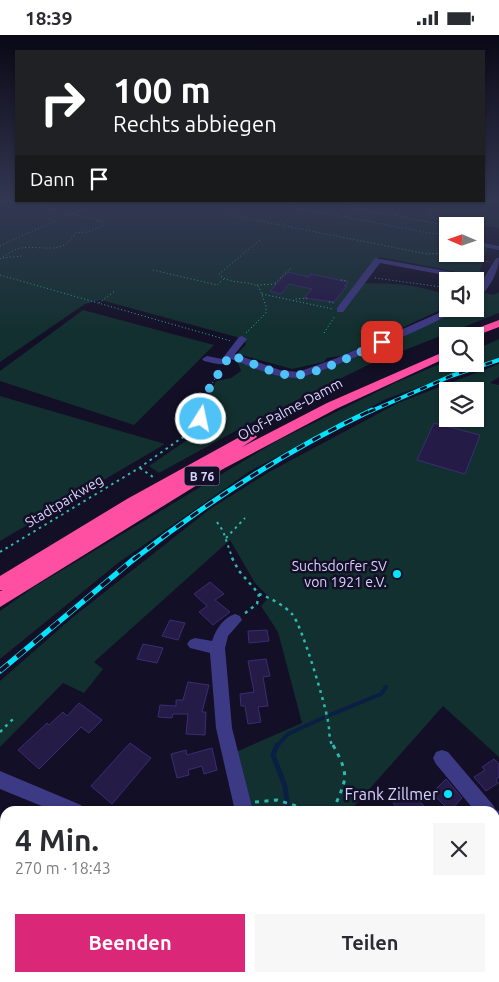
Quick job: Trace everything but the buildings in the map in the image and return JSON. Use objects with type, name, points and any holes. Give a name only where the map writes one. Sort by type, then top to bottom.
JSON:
[{"type":"highway","points":[[484,330],[498,325]]},
{"type":"highway","points":[[484,335],[498,325]]},
{"type":"highway","name":"Olof-Palme-Damm","points":[[0,584],[116,513],[218,454],[331,395],[439,348]]},
{"type":"highway","name":"Olof-Palme-Damm","points":[[0,600],[93,541],[227,461],[342,400],[439,357]]},
{"type":"street","points":[[340,310],[378,260],[487,281]]},
{"type":"street","points":[[484,285],[498,261]]},
{"type":"street","points":[[207,359],[233,351],[278,373],[299,375],[340,360],[439,316]]},
{"type":"street","points":[[235,620],[222,633],[217,648],[224,728],[243,806]]},
{"type":"street","points":[[194,644],[217,648]]},
{"type":"street","points":[[442,758],[460,782],[483,806]]},
{"type":"street","points":[[1,784],[56,806]]},
{"type":"path","points":[[3,258],[10,251],[20,248],[51,249],[64,245]]},
{"type":"path","points":[[254,245],[219,274],[224,279],[257,285],[276,283],[291,268]]},
{"type":"path","points":[[385,245],[427,254],[439,253]]},
{"type":"path","points":[[0,259],[22,257]]},
{"type":"path","points":[[484,259],[498,261]]},
{"type":"path","points":[[153,270],[217,285],[224,279]]},
{"type":"path","points":[[0,275],[232,341],[233,351]]},
{"type":"path","points":[[365,277],[402,280],[439,286]]},
{"type":"path","points":[[342,280],[348,281]]},
{"type":"path","points":[[257,285],[262,294],[340,310],[324,333]]},
{"type":"path","points":[[99,303],[115,291]]},
{"type":"path","name":"Stadtparkweg","points":[[0,552],[177,443],[201,419],[204,397],[233,351],[266,313],[262,294]]},
{"type":"path","points":[[293,301],[295,299],[307,299]]},
{"type":"path","points":[[328,308],[332,303]]},
{"type":"path","points":[[139,468],[153,477]]},
{"type":"path","points":[[226,538],[245,518]]},
{"type":"path","points":[[216,522],[223,530],[234,563],[241,574],[259,594],[266,596],[292,614],[299,627],[328,721],[328,739],[343,764],[346,777],[335,806]]},
{"type":"path","points":[[235,620],[256,605],[260,600],[259,594]]},
{"type":"path","points":[[0,732],[13,719]]},
{"type":"path","points":[[248,806],[266,798],[291,802],[300,806]]},
{"type":"green space","points":[[0,245],[439,245],[439,263],[482,263],[479,272],[457,272],[379,257],[358,282],[407,285],[439,293],[439,311],[341,356],[327,358],[324,362],[292,369],[238,353],[246,344],[244,339],[101,300],[85,304],[0,362]]},
{"type":"green space","points":[[484,246],[488,247],[484,259]]},
{"type":"green space","points":[[484,292],[493,295],[499,292],[499,313],[463,327],[439,327],[439,337],[372,363],[239,429],[159,473],[149,466],[190,438],[219,429],[227,424],[209,404],[210,394],[216,381],[231,378],[241,371],[237,360],[302,377],[439,317],[484,317]]},
{"type":"green space","points":[[83,310],[214,345],[134,425],[0,381],[0,371]]},
{"type":"green space","points":[[499,339],[499,358],[484,363],[484,346]]},
{"type":"green space","points":[[439,364],[439,372],[460,372],[386,399],[250,471],[118,563],[0,659],[0,611],[34,587],[277,441],[397,382]]},
{"type":"green space","points":[[499,364],[499,377],[490,383],[499,385],[499,757],[443,706],[354,806],[250,806],[236,752],[302,723],[278,632],[261,606],[269,597],[255,583],[230,540],[94,662],[103,669],[84,693],[63,683],[0,747],[0,681],[73,617],[210,509],[269,472],[398,403],[439,387],[439,427],[484,427],[484,382],[452,382],[478,372],[484,372],[484,370]]},
{"type":"green space","points":[[0,396],[165,444],[0,541]]},
{"type":"waterway","points":[[330,715],[381,694],[386,687]]},
{"type":"waterway","points":[[276,747],[288,734],[323,718]]},
{"type":"waterway","points":[[276,747],[273,755],[285,786],[287,806]]},
{"type":"railway","points":[[369,412],[451,376],[499,360]]},
{"type":"railway","points":[[133,560],[248,478],[309,442],[372,410]]},
{"type":"railway","points":[[0,671],[135,558]]},
{"type":"place","name":"Suchsdorfer SV von 1921 e.V.","points":[[397,574]]},
{"type":"place","name":"Frank Zillmer","points":[[448,794]]},
{"type":"route","points":[[201,419],[204,397],[230,355],[278,373],[299,375],[327,366],[382,342]]}]
